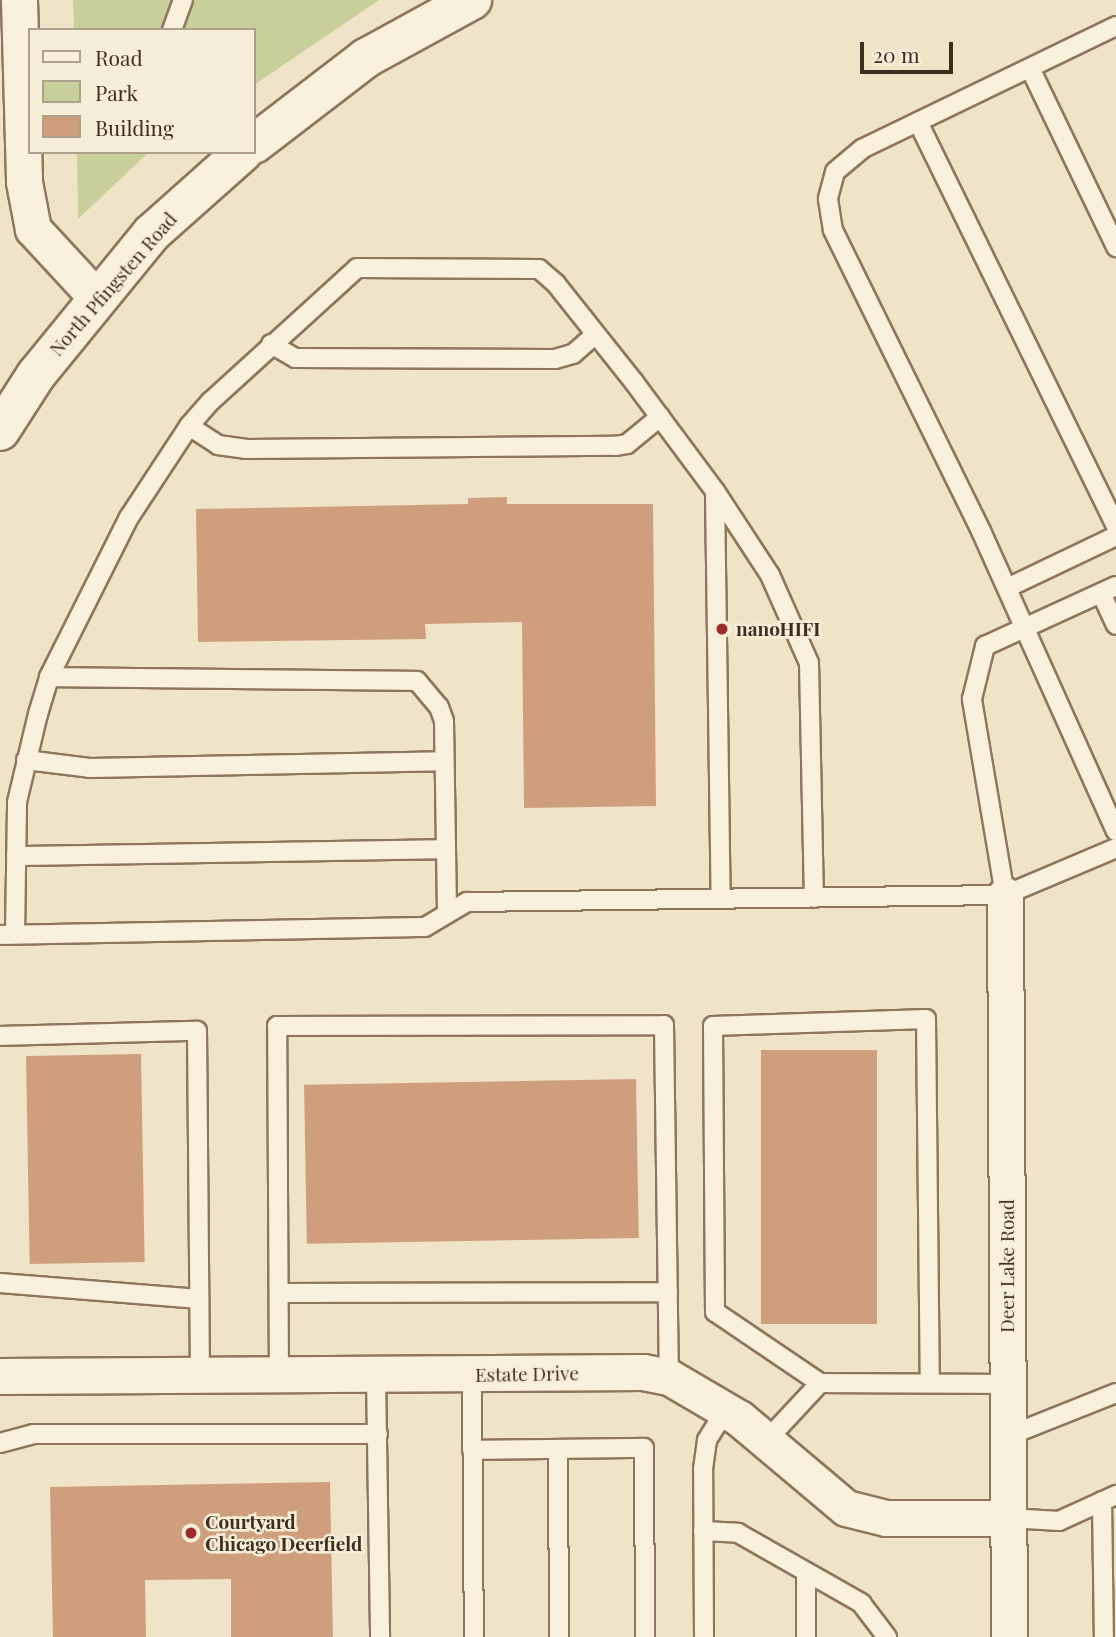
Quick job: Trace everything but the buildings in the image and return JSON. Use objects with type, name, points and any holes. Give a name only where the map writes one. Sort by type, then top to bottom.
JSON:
[{"type":"street","points":[[19,0],[17,108],[24,182],[33,229],[97,298]]},
{"type":"street","points":[[256,142],[366,58],[472,0]]},
{"type":"street","name":"North Pfingsten Road","points":[[0,431],[36,375],[152,233],[241,154]]},
{"type":"street","name":"Deer Lake Road","points":[[1005,895],[1009,1637]]},
{"type":"street","name":"Estate Drive","points":[[0,1376],[279,1377],[643,1372],[669,1377],[726,1410],[845,1508],[897,1518],[1009,1518]]},
{"type":"lane","points":[[173,28],[183,0]]},
{"type":"lane","points":[[1116,26],[844,161],[831,182],[829,216],[1007,588],[1116,831]]},
{"type":"lane","points":[[1030,68],[1116,247]]},
{"type":"lane","points":[[918,122],[1116,526]]},
{"type":"lane","points":[[814,898],[809,663],[769,575],[715,491],[596,334],[539,269],[357,268],[271,344],[189,426],[128,519],[49,677],[26,760],[18,802],[8,934],[425,926],[467,902],[814,898],[1005,895],[1116,848]]},
{"type":"lane","points":[[271,344],[295,358],[555,359],[573,354],[596,334]]},
{"type":"lane","points":[[189,426],[218,445],[247,449],[615,446],[627,443],[660,417]]},
{"type":"lane","points":[[715,491],[721,899]]},
{"type":"lane","points":[[1007,588],[1116,536]]},
{"type":"lane","points":[[1005,895],[972,699],[985,646],[1108,590],[1116,625]]},
{"type":"lane","points":[[49,677],[417,681],[439,707],[444,761],[447,913]]},
{"type":"lane","points":[[26,760],[90,768],[444,761]]},
{"type":"lane","points":[[16,856],[446,849]]},
{"type":"lane","points":[[930,1383],[926,1019],[713,1026],[715,1312],[820,1383],[1008,1384]]},
{"type":"lane","points":[[279,1377],[277,1026],[664,1025],[669,1377]]},
{"type":"lane","points":[[0,1036],[197,1031],[200,1377]]},
{"type":"lane","points":[[0,1283],[199,1299]]},
{"type":"lane","points":[[279,1293],[668,1292]]},
{"type":"lane","points":[[472,1375],[474,1637]]},
{"type":"lane","points":[[376,1376],[380,1637]]},
{"type":"lane","points":[[766,1441],[820,1383]]},
{"type":"lane","points":[[1008,1436],[1116,1393]]},
{"type":"lane","points":[[704,1637],[706,1440],[726,1410]]},
{"type":"lane","points":[[0,1443],[33,1434],[378,1434]]},
{"type":"lane","points":[[472,1450],[644,1448],[645,1637]]},
{"type":"lane","points":[[558,1449],[559,1637]]},
{"type":"lane","points":[[1009,1518],[1059,1521],[1109,1498],[1104,1637]]},
{"type":"lane","points":[[703,1531],[738,1533],[861,1603],[887,1637]]},
{"type":"lane","points":[[806,1572],[806,1637]]},
{"type":"green space","points":[[73,0],[379,0],[256,84],[256,28],[74,28]]},
{"type":"green space","points":[[77,154],[147,154],[78,219]]},
{"type":"place","name":"nanoHIFI","points":[[722,629]]},
{"type":"place","name":"Courtyard Chicago Deerfield","points":[[191,1533]]}]
